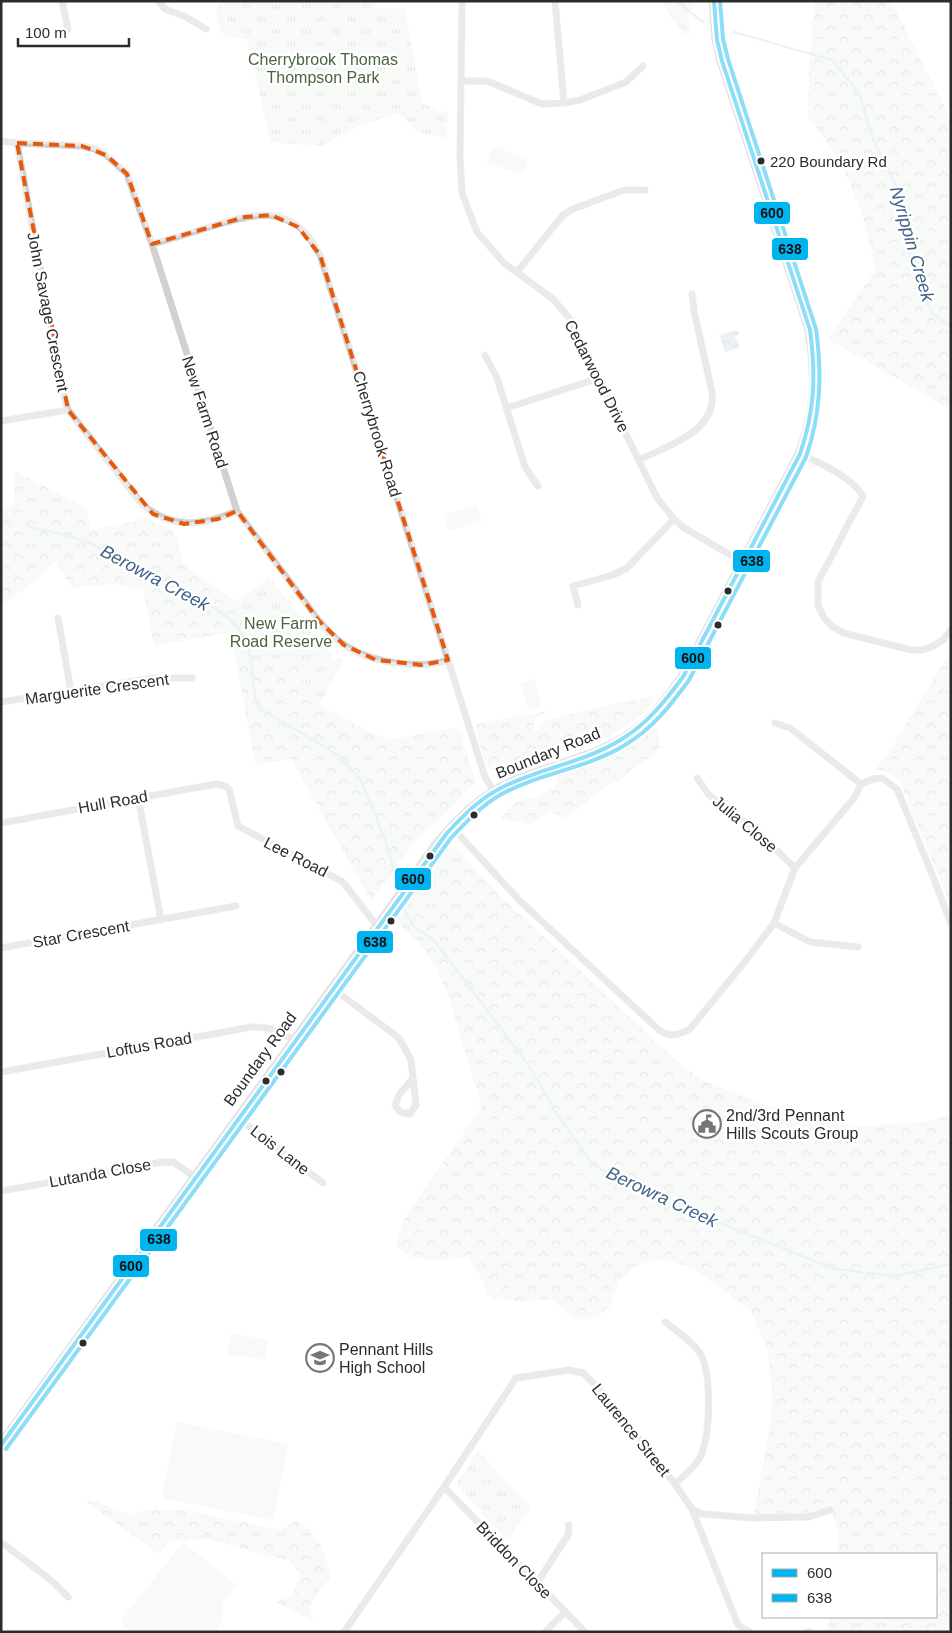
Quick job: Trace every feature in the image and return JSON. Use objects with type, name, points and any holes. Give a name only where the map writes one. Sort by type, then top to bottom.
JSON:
[{"type":"main road","name":"Boundary Road","points":[[1,1445],[377,926],[437,844],[452,827],[462,816],[494,792],[529,775],[561,766],[614,744],[635,731],[654,715],[683,677],[800,454],[810,430],[815,387],[815,366],[810,330],[722,61],[716,40],[714,1]]},
{"type":"street","points":[[62,1],[68,29]]},
{"type":"street","points":[[158,1],[166,10],[186,17],[206,29]]},
{"type":"street","name":"Cedarwood Drive","points":[[462,1],[460,156],[462,193],[477,232],[504,263],[553,299],[570,319],[657,498],[674,519],[693,534],[742,562]]},
{"type":"street","points":[[555,1],[564,103]]},
{"type":"street","points":[[462,80],[487,82],[542,104],[564,103],[580,100],[626,82],[642,66]]},
{"type":"street","name":"New Farm Road","points":[[1,141],[17,144],[82,146],[106,154],[127,174],[152,244],[237,511],[326,630],[344,645],[364,656],[386,662],[431,665],[448,660]]},
{"type":"street","name":"John Savage Crescent","points":[[17,144],[63,393],[68,410],[142,504],[153,514],[184,524],[218,519],[237,511]]},
{"type":"street","points":[[517,272],[563,215],[573,209],[624,190],[645,190]]},
{"type":"street","name":"Cherrybrook Road","points":[[152,244],[244,217],[271,215],[287,220],[298,227],[307,235],[320,255],[485,777],[494,792]]},
{"type":"street","points":[[639,460],[698,431],[707,419],[712,406],[712,392],[692,294]]},
{"type":"street","points":[[485,355],[494,372],[507,408],[525,467],[538,486]]},
{"type":"street","points":[[507,408],[599,378]]},
{"type":"street","points":[[1,422],[68,410]]},
{"type":"street","points":[[800,454],[827,466],[859,489],[863,496],[818,582],[818,605],[824,618],[833,627],[844,633],[911,650],[923,650],[935,645],[943,640],[951,630]]},
{"type":"street","points":[[578,604],[573,586],[613,575],[627,568],[674,519]]},
{"type":"street","points":[[58,618],[71,691]]},
{"type":"street","name":"Marguerite Crescent","points":[[1,702],[154,678],[192,678]]},
{"type":"street","points":[[776,723],[790,728],[861,784]]},
{"type":"street","name":"Julia Close","points":[[697,778],[709,795],[759,833],[795,868]]},
{"type":"street","points":[[452,827],[520,900],[664,1034],[676,1035],[690,1029],[774,923],[795,868],[855,796],[861,784],[874,778],[882,778],[898,789],[951,924]]},
{"type":"street","name":"Hull Road","points":[[1,823],[216,784],[225,786]]},
{"type":"street","name":"Lee Road","points":[[225,786],[230,792],[238,826],[343,882],[377,926]]},
{"type":"street","points":[[138,798],[161,920]]},
{"type":"street","name":"Star Crescent","points":[[1,948],[236,906]]},
{"type":"street","points":[[774,923],[810,942],[858,947]]},
{"type":"street","points":[[332,988],[399,1038],[411,1060],[416,1104],[410,1114],[400,1112],[395,1104],[399,1095],[413,1078]]},
{"type":"street","name":"Loftus Road","points":[[1,1072],[252,1027],[263,1026],[276,1029],[294,1040]]},
{"type":"street","name":"Lois Lane","points":[[238,1118],[323,1183]]},
{"type":"street","name":"Lutanda Close","points":[[1,1191],[163,1162],[173,1162],[195,1177]]},
{"type":"street","points":[[665,1322],[691,1342],[700,1353],[706,1372],[708,1412],[706,1440],[698,1461],[676,1484]]},
{"type":"street","name":"Laurence Street","points":[[345,1630],[444,1487],[516,1378],[569,1370],[583,1373],[599,1389],[676,1484],[692,1509],[738,1625],[750,1632]]},
{"type":"street","name":"Briddon Close","points":[[444,1487],[585,1632]]},
{"type":"street","points":[[692,1509],[703,1514],[753,1518],[809,1517],[830,1510]]},
{"type":"street","points":[[537,1583],[568,1535],[569,1525]]},
{"type":"street","points":[[1,1542],[52,1581],[68,1597]]},
{"type":"street","points":[[546,1632],[565,1612]]},
{"type":"street","points":[[345,1630],[355,1632]]},
{"type":"highlighted area","points":[[17,143],[82,146],[106,155],[127,174],[152,244],[245,217],[271,215],[298,227],[320,255],[448,660],[422,665],[376,660],[344,645],[319,621],[237,511],[218,519],[184,524],[153,514],[68,410]]},
{"type":"green space","name":"Cherrybrook Thomas Thompson Park","points":[[220,1],[375,1],[377,9],[405,8],[421,98],[424,104],[444,113],[448,110],[447,138],[418,132],[399,113],[358,126],[321,146],[271,142],[247,40],[223,34],[216,15]]},
{"type":"green space","points":[[661,1],[697,1],[687,19],[691,32],[684,35]]},
{"type":"green space","points":[[815,1],[891,1],[951,119],[951,410],[828,339],[876,270],[861,210],[839,158],[808,117],[809,67]]},
{"type":"green space","points":[[493,146],[528,159],[522,175],[487,162]]},
{"type":"green space","points":[[15,471],[86,508],[90,530],[132,522],[144,517],[174,530],[184,565],[237,602],[267,659],[300,663],[307,698],[319,706],[387,740],[454,728],[459,730],[476,782],[444,815],[418,838],[371,901],[291,759],[255,764],[231,632],[154,646],[143,589],[111,584],[72,588],[55,561],[31,584],[1,606],[1,507],[14,504]]},
{"type":"green space","points":[[477,504],[482,521],[449,531],[444,515]]},
{"type":"green space","name":"New Farm Road Reserve","points":[[269,577],[318,640],[333,654],[330,657],[334,660],[338,657],[343,661],[319,706],[307,698],[300,663],[267,659],[237,602]]},
{"type":"green space","points":[[951,651],[951,906],[900,782],[888,773],[875,770],[888,753]]},
{"type":"green space","points":[[534,679],[542,706],[528,710],[520,683]]},
{"type":"green space","points":[[651,696],[654,697],[651,703],[638,717],[609,736],[594,743],[546,758],[515,772],[502,774],[491,770],[484,759],[476,724],[547,711],[535,718],[533,731],[536,731],[542,722],[623,701],[627,702]]},
{"type":"green space","points":[[651,727],[658,729],[660,747],[654,755],[630,770],[624,777],[611,783],[566,818],[551,812],[528,824],[501,819],[510,806],[525,798],[536,798],[555,786],[559,775],[570,773]]},
{"type":"green space","points":[[449,846],[456,848],[499,895],[679,1063],[702,1080],[806,1121],[867,1126],[931,1121],[951,1113],[951,1632],[827,1632],[830,1618],[937,1618],[937,1553],[838,1553],[838,1533],[830,1510],[809,1517],[753,1518],[771,1422],[772,1386],[767,1349],[751,1311],[694,1269],[674,1262],[653,1259],[633,1268],[620,1279],[610,1306],[597,1316],[581,1320],[570,1316],[552,1299],[512,1301],[487,1295],[483,1281],[468,1257],[436,1261],[412,1257],[396,1246],[406,1216],[482,1106],[449,998],[434,964],[419,942],[396,922]]},
{"type":"green space","points":[[231,1333],[268,1340],[265,1360],[240,1355],[239,1357],[227,1355]]},
{"type":"green space","points":[[177,1422],[288,1444],[273,1520],[162,1498]]},
{"type":"green space","points":[[478,1451],[531,1508],[507,1540],[456,1485]]},
{"type":"green space","points":[[84,1500],[99,1503],[133,1516],[144,1510],[178,1509],[281,1530],[297,1520],[311,1532],[321,1545],[329,1569],[330,1578],[321,1587],[309,1607],[313,1621],[275,1602],[293,1595],[299,1572],[289,1561],[207,1539],[170,1541],[159,1554]]},
{"type":"green space","points":[[183,1542],[237,1585],[222,1604],[223,1617],[217,1632],[133,1632],[120,1622]]},
{"type":"water","points":[[738,330],[739,334],[734,338],[737,339],[740,348],[725,352],[719,335]]},
{"type":"waterway","name":"Nyrippin Creek","points":[[676,1],[703,22]]},
{"type":"waterway","name":"Nyrippin Creek","points":[[734,32],[832,60],[853,86],[860,96],[872,137],[897,188],[918,278],[932,313],[951,327]]},
{"type":"waterway","name":"Berowra Creek","points":[[29,527],[67,535],[95,545],[132,567],[207,603],[233,623],[242,634],[249,652],[254,690],[259,708],[338,755],[360,779],[383,834],[395,873]]},
{"type":"waterway","name":"Berowra Creek","points":[[404,909],[415,928],[434,940],[530,1067],[555,1111],[593,1165],[655,1197],[835,1269],[896,1276],[951,1264]]},
{"type":"transit line","name":"600","points":[[1,1445],[447,833],[491,793],[529,776],[592,754],[622,739],[648,719],[670,695],[683,677],[800,454],[809,422],[813,392],[810,330],[722,61],[717,40],[714,1]]},
{"type":"transit line","name":"638","points":[[6,1449],[451,838],[480,809],[500,795],[530,781],[594,760],[635,739],[660,716],[675,698],[689,680],[806,457],[815,425],[819,393],[816,329],[728,59],[723,39],[720,1]]},
{"type":"place","name":"220 Boundary Rd","points":[[761,161]]},
{"type":"place","name":"2nd/3rd Pennant Hills Scouts Group","points":[[707,1124]]},
{"type":"place","name":"Pennant Hills High School","points":[[320,1358]]}]
